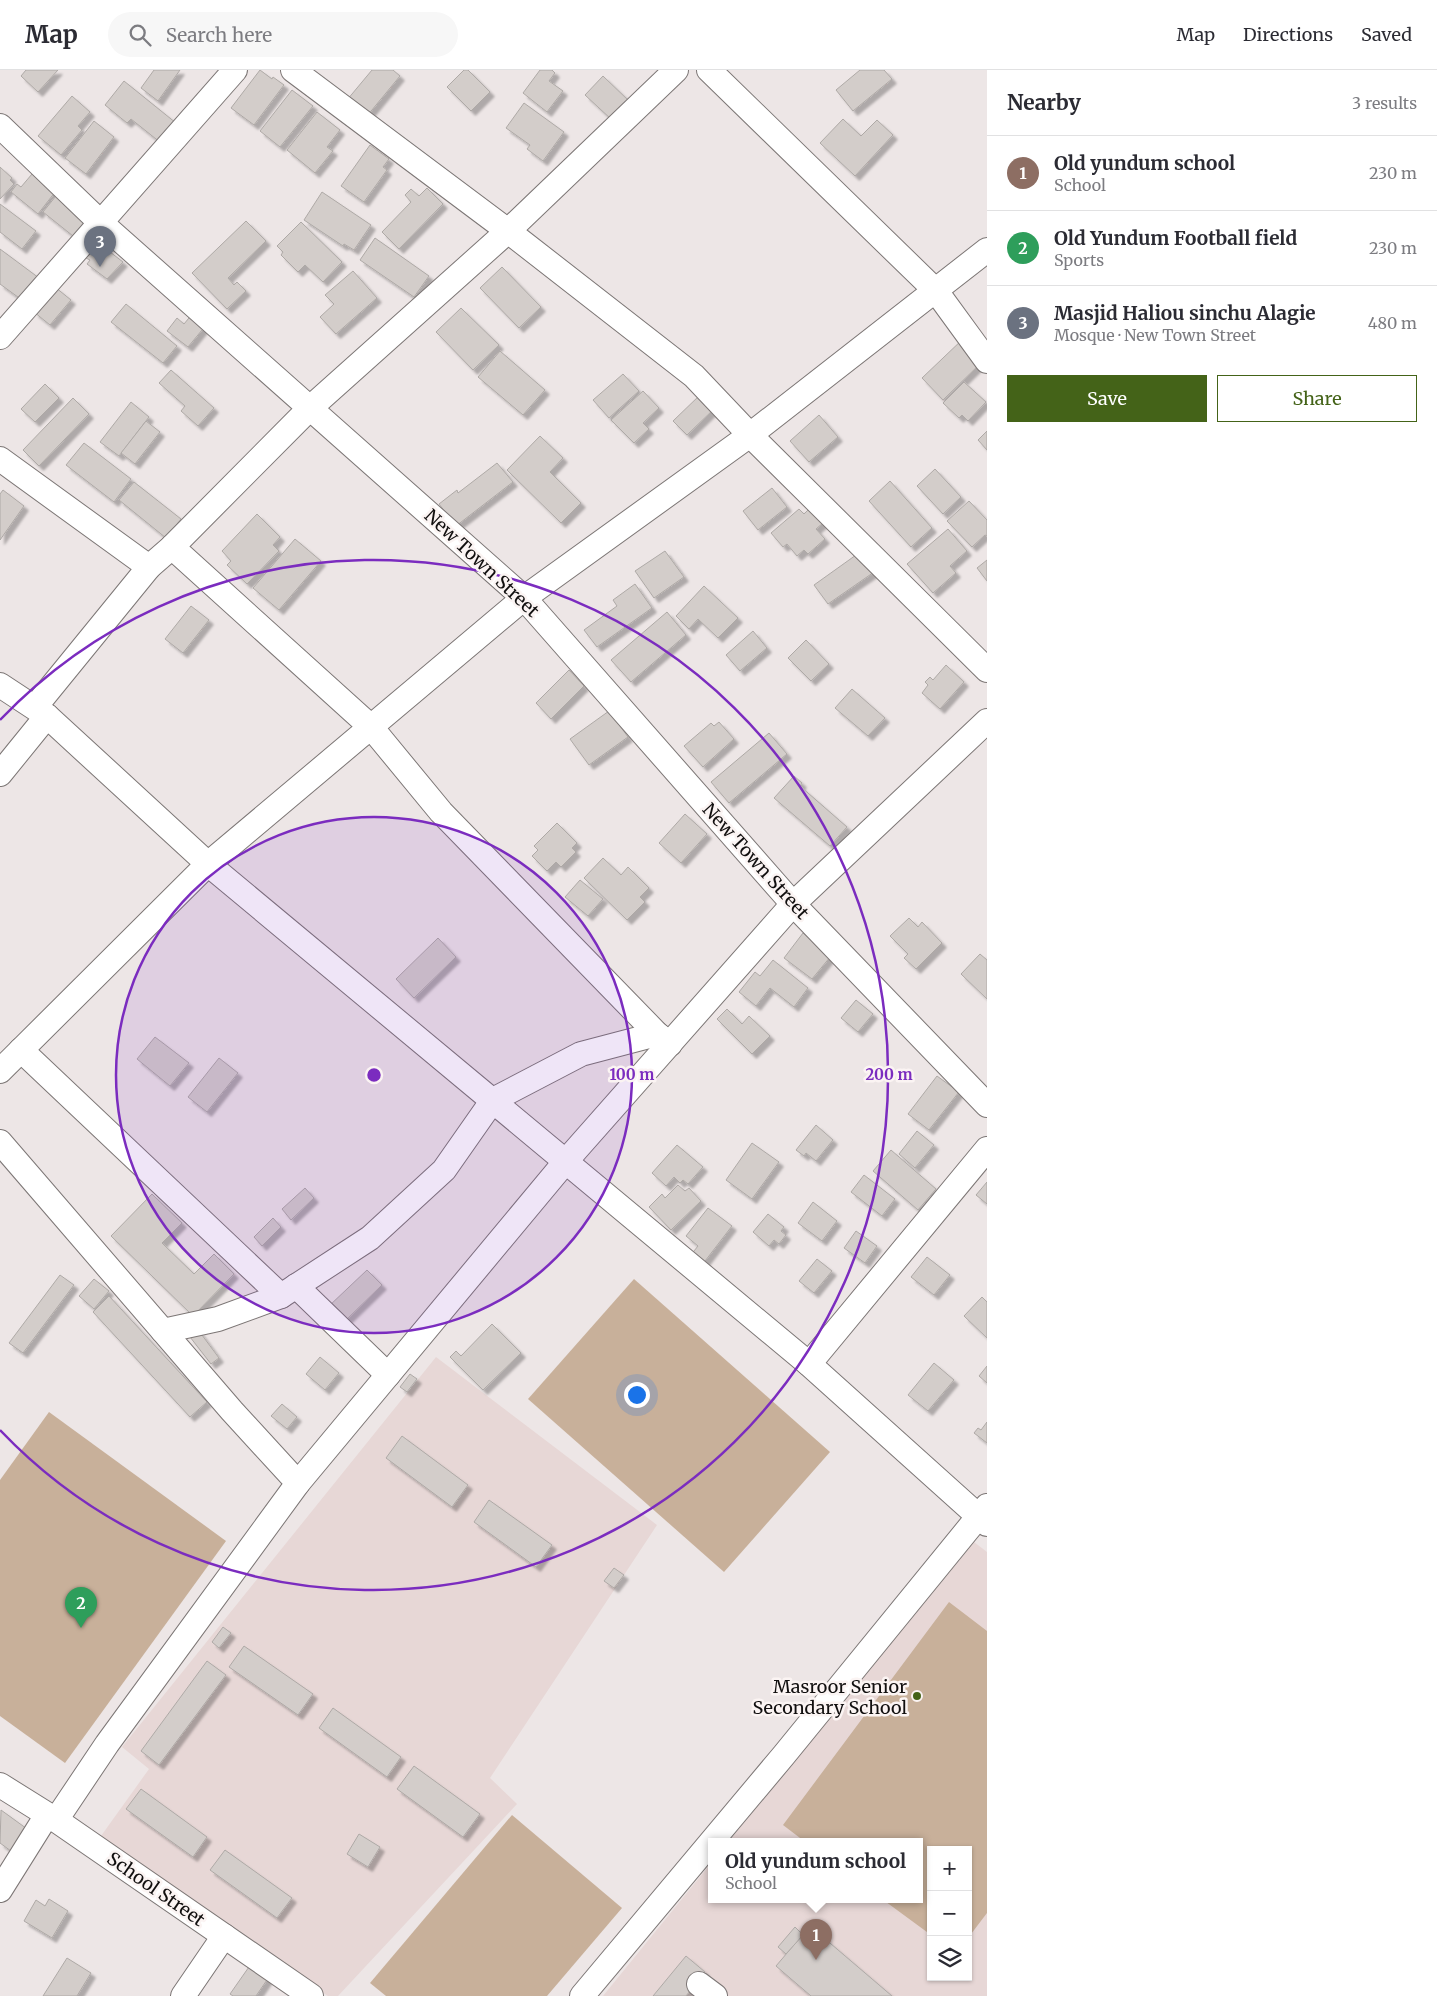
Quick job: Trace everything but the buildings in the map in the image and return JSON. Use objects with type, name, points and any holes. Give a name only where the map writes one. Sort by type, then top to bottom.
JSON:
[{"type":"street","points":[[0,337],[235,70]]},
{"type":"street","points":[[293,70],[508,231],[694,376],[750,435],[987,670]]},
{"type":"street","points":[[0,774],[41,712],[149,567],[172,547],[309,409],[508,231],[676,70]]},
{"type":"street","points":[[709,70],[936,291],[987,361]]},
{"type":"street","name":"New Town Street","points":[[0,126],[100,222],[524,598],[793,904],[987,1105]]},
{"type":"street","points":[[0,1071],[208,864],[524,598],[750,435],[987,250]]},
{"type":"street","points":[[0,459],[149,567]]},
{"type":"street","points":[[172,547],[371,727],[441,812],[664,1039]]},
{"type":"street","points":[[0,685],[41,712],[208,864],[566,1160],[809,1364],[984,1515],[714,1838]]},
{"type":"street","points":[[0,1890],[298,1483],[664,1039],[793,904],[987,721]]},
{"type":"street","points":[[163,1331],[218,1319],[289,1291],[370,1238],[444,1170],[493,1100],[581,1054],[664,1039]]},
{"type":"street","points":[[21,1050],[289,1291],[388,1375]]},
{"type":"street","points":[[0,1142],[232,1411],[298,1483]]},
{"type":"street","points":[[809,1364],[987,1150]]},
{"type":"street","name":"School Street","points":[[0,1785],[311,1996]]},
{"type":"street","points":[[582,1996],[708,1846]]},
{"type":"street","points":[[183,1996],[224,1936]]},
{"type":"shaded area","points":[[634,1279],[830,1452],[724,1572],[528,1399]]},
{"type":"shaded area","points":[[436,1357],[657,1525],[490,1778],[517,1804],[338,1996],[328,1996],[96,1843],[149,1769],[122,1747]]},
{"type":"shaded area","points":[[49,1412],[226,1541],[65,1763],[0,1716],[0,1480]]},
{"type":"shaded area","name":"Masroor Senior Secondary School","points":[[974,1542],[987,1552],[987,1996],[603,1996],[708,1867],[708,1903],[923,1903],[923,1838],[731,1838]]},
{"type":"shaded area","points":[[949,1602],[987,1631],[987,1913],[972,1933],[972,1846],[927,1846],[927,1932],[887,1903],[923,1903],[923,1838],[800,1838],[783,1825]]},
{"type":"shaded area","points":[[512,1815],[622,1908],[547,1996],[386,1996],[370,1983]]},
{"type":"place","name":"Masjid Haliou sinchu Alagie","points":[[100,267]]},
{"type":"place","name":"Old Yundum Football field","points":[[81,1628]]},
{"type":"place","name":"Masroor Senior Secondary School","points":[[917,1696]]},
{"type":"place","name":"Old yundum school","points":[[816,1960]]}]
